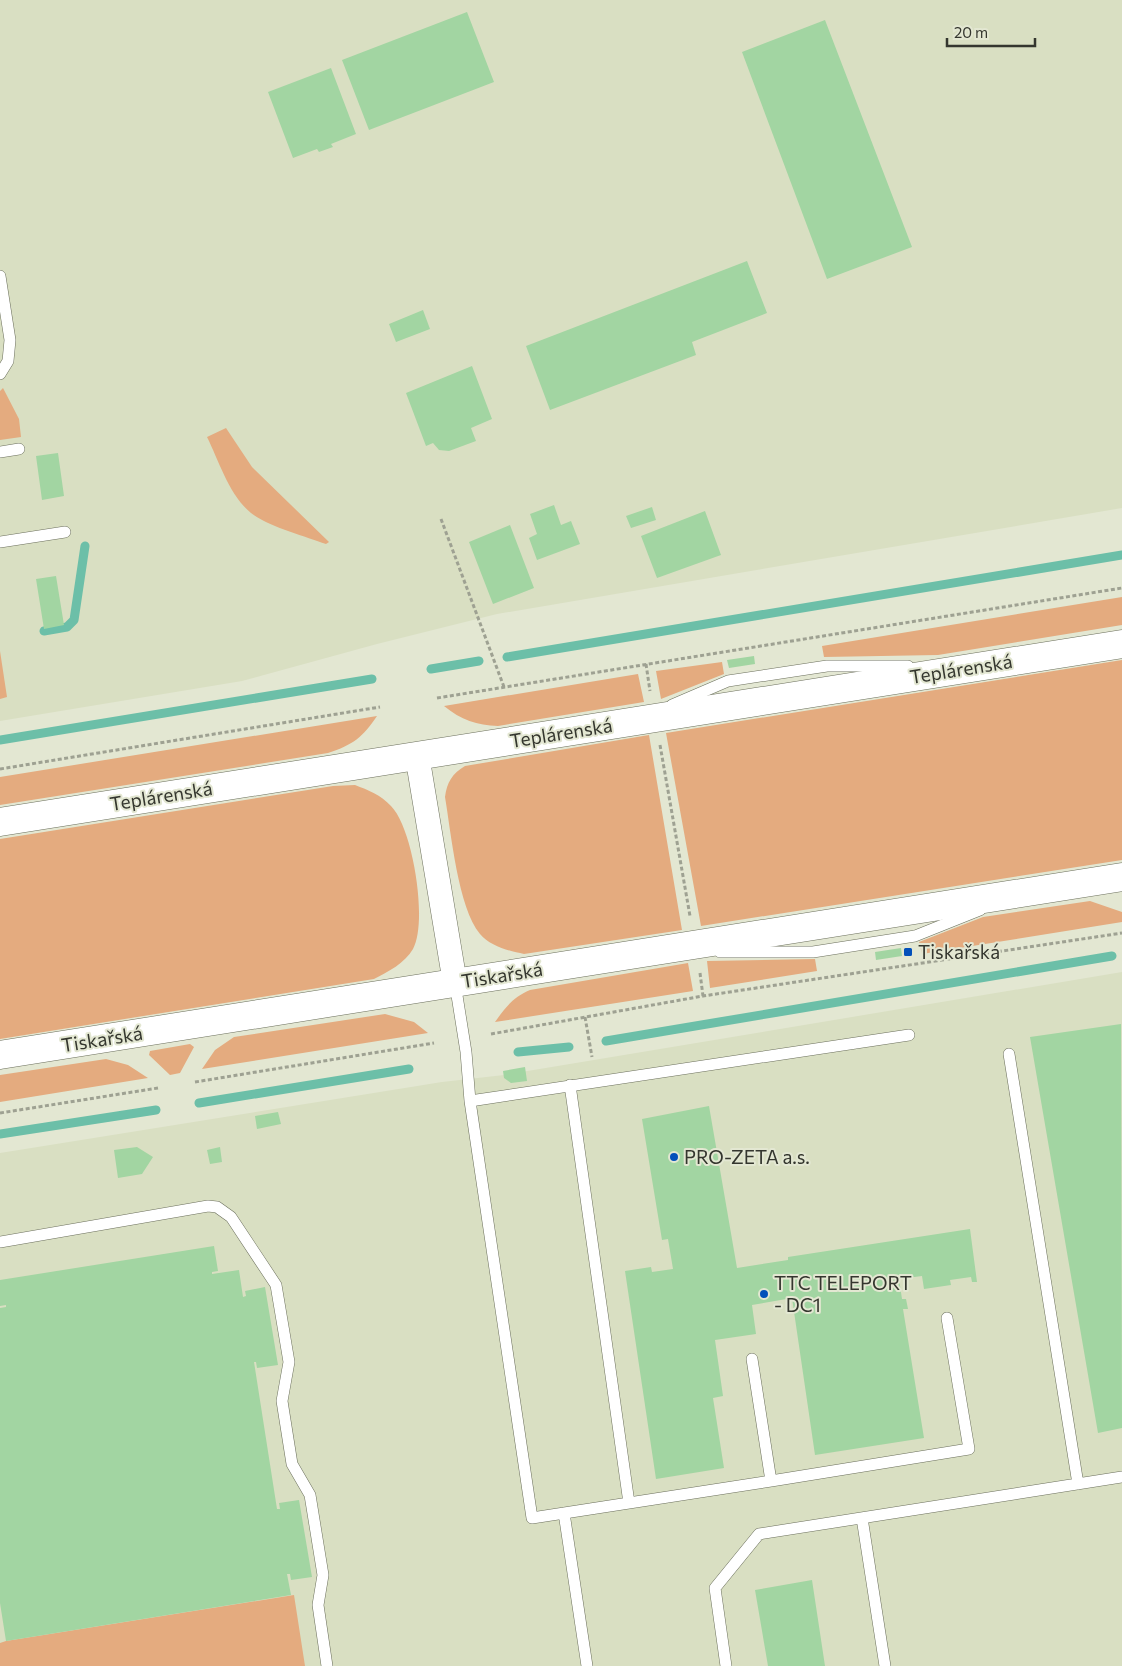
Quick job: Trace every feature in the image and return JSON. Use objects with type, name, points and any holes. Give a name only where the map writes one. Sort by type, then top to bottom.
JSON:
[{"type":"street","name":"Teplárenská","points":[[0,822],[1122,644]]},
{"type":"street","points":[[417,755],[455,983]]},
{"type":"street","name":"Tiskařská","points":[[0,1056],[1122,877]]},
{"type":"lane","points":[[0,276],[10,340],[8,361],[0,374]]},
{"type":"lane","points":[[0,452],[19,449]]},
{"type":"lane","points":[[0,542],[65,532]]},
{"type":"lane","points":[[455,983],[466,1052],[470,1101],[532,1518],[771,1482],[969,1449],[947,1318]]},
{"type":"lane","points":[[470,1101],[909,1035]]},
{"type":"lane","points":[[1008,1054],[1078,1484]]},
{"type":"lane","points":[[570,1085],[629,1503]]},
{"type":"lane","points":[[0,1242],[208,1206],[217,1207],[231,1217],[276,1285],[289,1362],[282,1401],[292,1464],[310,1495],[323,1575],[318,1605],[327,1666]]},
{"type":"lane","points":[[752,1359],[771,1482]]},
{"type":"lane","points":[[726,1666],[714,1588],[760,1534],[1122,1476]]},
{"type":"lane","points":[[564,1513],[587,1666]]},
{"type":"lane","points":[[862,1518],[885,1666]]},
{"type":"path","points":[[441,519],[504,687]]},
{"type":"path","points":[[437,698],[1122,588]]},
{"type":"path","points":[[646,664],[652,700]]},
{"type":"path","points":[[0,769],[380,707]]},
{"type":"path","points":[[658,735],[690,918]]},
{"type":"path","points":[[491,1034],[703,996],[1122,933]]},
{"type":"path","points":[[871,962],[873,970]]},
{"type":"path","points":[[699,971],[703,996]]},
{"type":"path","points":[[586,1017],[592,1057]]},
{"type":"path","points":[[195,1082],[434,1043]]},
{"type":"path","points":[[0,1113],[158,1088]]},
{"type":"shaded area","points":[[0,0],[1122,0],[1122,508],[497,614],[242,681],[0,721]]},
{"type":"shaded area","points":[[3,388],[19,419],[21,437],[0,440],[0,391]]},
{"type":"shaded area","points":[[226,428],[252,467],[329,542],[326,544],[277,527],[259,518],[243,506],[225,477],[207,437]]},
{"type":"shaded area","points":[[1122,597],[1122,625],[938,655],[824,657],[822,646]]},
{"type":"shaded area","points":[[0,651],[7,697],[0,699]]},
{"type":"shaded area","points":[[1122,660],[1122,860],[701,926],[666,733]]},
{"type":"shaded area","points":[[722,662],[724,674],[661,699],[656,671]]},
{"type":"shaded area","points":[[638,674],[644,702],[498,726],[470,721],[444,706]]},
{"type":"shaded area","points":[[377,716],[367,730],[357,739],[344,747],[328,753],[0,805],[0,777]]},
{"type":"shaded area","points":[[649,735],[682,930],[524,954],[489,942],[480,934],[472,922],[456,869],[445,797],[447,787],[453,775],[465,766]]},
{"type":"shaded area","points":[[355,785],[379,796],[391,806],[399,817],[412,854],[418,898],[419,918],[417,936],[410,954],[396,967],[374,979],[0,1039],[0,839],[333,786]]},
{"type":"shaded area","points":[[1090,901],[1122,912],[1122,922],[922,954],[919,942],[983,917]]},
{"type":"shaded area","points":[[815,959],[817,971],[710,988],[707,961]]},
{"type":"shaded area","points":[[688,963],[693,991],[495,1022],[514,1000],[530,990]]},
{"type":"shaded area","points":[[1122,972],[1122,1666],[0,1666],[0,1153],[442,1082],[504,1075]]},
{"type":"shaded area","points":[[385,1014],[414,1022],[428,1033],[202,1069],[215,1050],[234,1037]]},
{"type":"shaded area","points":[[190,1044],[194,1047],[180,1073],[170,1075],[149,1055],[150,1051]]},
{"type":"shaded area","points":[[106,1059],[128,1065],[148,1078],[0,1102],[0,1075]]},
{"type":"shaded area","points":[[294,1595],[305,1666],[0,1666],[0,1643],[6,1641]]},
{"type":"building","points":[[467,12],[494,82],[369,130],[342,60]]},
{"type":"building","points":[[825,20],[912,247],[827,279],[742,52]]},
{"type":"building","points":[[331,68],[356,134],[331,144],[333,147],[319,152],[317,149],[293,158],[268,92]]},
{"type":"building","points":[[747,261],[767,313],[692,342],[696,355],[550,410],[526,346]]},
{"type":"building","points":[[423,310],[430,329],[396,342],[389,324]]},
{"type":"building","points":[[472,366],[492,419],[471,428],[476,441],[449,451],[439,450],[433,443],[426,446],[406,393]]},
{"type":"building","points":[[58,453],[64,496],[42,500],[36,456]]},
{"type":"building","points":[[554,505],[561,525],[571,521],[580,544],[537,560],[529,538],[537,534],[530,514]]},
{"type":"building","points":[[652,507],[656,520],[631,528],[626,516]]},
{"type":"building","points":[[705,511],[721,555],[657,578],[641,536]]},
{"type":"building","points":[[510,525],[534,588],[493,604],[469,542]]},
{"type":"building","points":[[56,576],[64,625],[44,629],[36,579]]},
{"type":"building","points":[[754,656],[755,664],[729,668],[727,660]]},
{"type":"building","points":[[901,948],[902,956],[876,960],[875,952]]},
{"type":"building","points":[[1121,1024],[1122,1428],[1098,1433],[1030,1037]]},
{"type":"building","points":[[525,1067],[527,1081],[511,1083],[504,1078],[503,1071]]},
{"type":"building","name":"TTC TELEPORT - DC1","points":[[709,1106],[737,1268],[788,1260],[788,1257],[970,1229],[977,1282],[972,1282],[971,1277],[950,1280],[951,1285],[924,1289],[922,1276],[899,1279],[902,1299],[906,1299],[908,1309],[903,1309],[924,1438],[815,1455],[792,1298],[752,1305],[756,1334],[715,1340],[723,1396],[713,1398],[724,1468],[656,1479],[625,1271],[651,1267],[652,1272],[673,1269],[668,1239],[662,1240],[642,1119]]},
{"type":"building","points":[[278,1112],[281,1124],[257,1129],[255,1116]]},
{"type":"building","points":[[137,1147],[153,1157],[142,1174],[118,1178],[114,1150]]},
{"type":"building","points":[[220,1147],[222,1162],[210,1164],[207,1150]]},
{"type":"building","points":[[214,1246],[218,1271],[212,1272],[212,1274],[239,1270],[243,1297],[246,1296],[245,1291],[265,1287],[278,1365],[257,1368],[256,1362],[254,1362],[277,1509],[280,1509],[279,1503],[299,1500],[312,1577],[291,1580],[290,1574],[287,1574],[291,1595],[6,1641],[0,1603],[0,1308],[6,1307],[6,1305],[0,1306],[0,1280]]},
{"type":"building","points":[[812,1580],[825,1666],[768,1666],[755,1590]]},
{"type":"waterway","points":[[44,631],[67,627],[74,620],[85,546]]},
{"type":"waterway","points":[[507,657],[1122,555]]},
{"type":"waterway","points":[[431,669],[479,661]]},
{"type":"waterway","points":[[0,740],[372,679]]},
{"type":"waterway","points":[[606,1041],[1112,956]]},
{"type":"waterway","points":[[518,1052],[569,1047]]},
{"type":"waterway","points":[[199,1103],[409,1069]]},
{"type":"waterway","points":[[0,1134],[156,1110]]},
{"type":"place","name":"Tiskařská","points":[[908,952]]},
{"type":"place","name":"PRO-ZETA a.s.","points":[[674,1157]]},
{"type":"place","name":"TTC TELEPORT - DC1","points":[[764,1294]]}]
